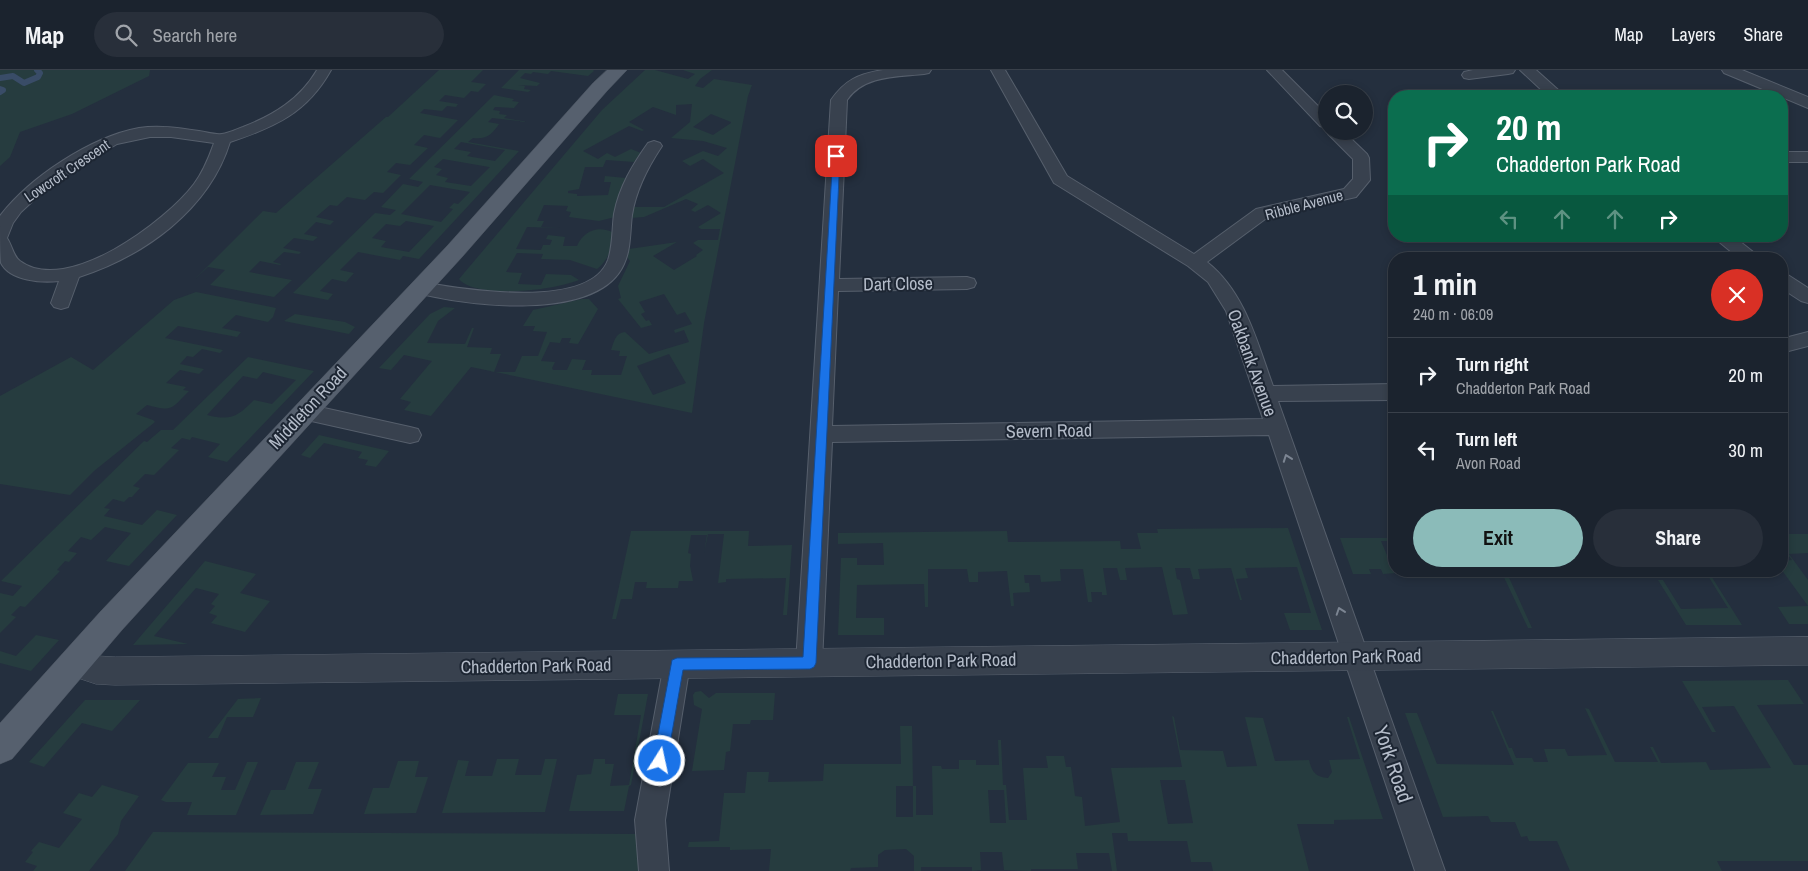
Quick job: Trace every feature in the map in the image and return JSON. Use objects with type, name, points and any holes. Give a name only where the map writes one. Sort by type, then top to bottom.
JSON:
[{"type":"main road","name":"Middleton Road","points":[[0,748],[111,620],[306,412],[600,87],[618,70]]},
{"type":"street","points":[[0,241],[9,261],[18,268],[34,275],[70,275],[88,269],[107,259],[146,236],[174,216],[197,192],[208,177],[217,159],[223,139],[265,124],[284,114],[313,89],[324,70]]},
{"type":"street","points":[[810,663],[838,100],[844,90],[852,83],[860,80],[924,70]]},
{"type":"street","name":"Oakbank Avenue","points":[[998,70],[1060,179],[1195,262],[1215,278],[1236,311],[1356,657]]},
{"type":"street","points":[[1274,70],[1318,115]]},
{"type":"street","points":[[1469,75],[1508,70]]},
{"type":"street","points":[[1527,70],[1550,90]]},
{"type":"street","points":[[1729,70],[1777,90]]},
{"type":"street","points":[[1788,95],[1808,103]]},
{"type":"street","name":"Lowcroft Crescent","points":[[0,235],[1,227],[13,208],[120,131],[158,131],[223,139]]},
{"type":"street","name":"Ribble Avenue","points":[[1195,262],[1262,213],[1350,192],[1362,180],[1360,158],[1343,140]]},
{"type":"street","points":[[420,288],[486,299],[516,301],[559,296],[596,284],[610,273],[616,264],[624,211],[633,180],[648,153],[662,163]]},
{"type":"street","points":[[1788,157],[1808,157]]},
{"type":"street","points":[[1729,242],[1743,252]]},
{"type":"street","points":[[61,303],[70,275]]},
{"type":"street","points":[[1788,281],[1808,278]]},
{"type":"street","name":"Dart Close","points":[[829,284],[967,283]]},
{"type":"street","points":[[1788,284],[1808,297]]},
{"type":"street","points":[[1788,344],[1808,339]]},
{"type":"street","points":[[1264,394],[1388,392]]},
{"type":"street","points":[[306,412],[410,436]]},
{"type":"street","name":"Severn Road","points":[[822,434],[1276,427]]},
{"type":"street","name":"Chadderton Park Road","points":[[74,664],[96,670],[115,671],[1808,651]]},
{"type":"street","name":"York Road","points":[[1356,657],[1430,871]]},
{"type":"street","points":[[654,871],[650,820],[677,664]]},
{"type":"green space","points":[[0,70],[150,70],[149,76],[72,114],[20,132],[10,157],[0,166]]},
{"type":"green space","points":[[439,70],[483,70],[471,82],[486,84],[478,92],[471,91],[464,98],[445,95],[439,101],[458,104],[456,107],[447,106],[442,111],[424,109],[420,113],[458,120],[440,138],[424,135],[414,145],[428,148],[410,165],[396,163],[387,172],[401,175],[383,193],[374,192],[365,200],[347,197],[337,206],[330,205],[316,217],[334,221],[330,225],[316,222],[304,234],[318,237],[313,241],[294,238],[283,248],[301,252],[299,254],[284,252],[273,262],[280,265],[260,261],[249,272],[292,280],[274,297],[210,285],[225,270],[208,267],[194,280],[263,211],[276,213],[388,117]]},
{"type":"green space","points":[[519,70],[594,71],[588,76],[551,71],[548,74],[525,73],[520,78],[540,83],[537,86],[518,85],[525,86],[524,89],[531,90],[528,92],[501,88]]},
{"type":"green space","points":[[645,70],[655,70],[688,79],[695,74],[683,70],[712,70],[700,79],[695,86],[703,88],[714,79],[752,85],[748,96],[704,323],[692,413],[495,372],[515,372],[522,356],[538,356],[547,332],[533,331],[535,326],[523,326],[533,310],[582,299],[589,299],[598,309],[578,344],[569,343],[571,338],[562,338],[560,343],[550,342],[541,361],[555,362],[553,370],[567,370],[572,359],[586,360],[582,370],[592,370],[591,375],[621,375],[627,356],[619,356],[620,351],[611,350],[617,336],[625,332],[649,354],[689,342],[684,330],[675,333],[674,330],[692,324],[685,312],[677,315],[664,294],[639,302],[645,312],[641,314],[652,325],[641,328],[618,299],[621,298],[618,286],[630,261],[627,257],[629,249],[677,242],[653,256],[674,270],[697,256],[703,250],[693,243],[698,240],[718,240],[720,229],[701,229],[698,227],[721,213],[708,205],[695,212],[691,210],[698,204],[686,199],[644,217],[630,218],[633,207],[664,207],[724,173],[703,159],[690,166],[682,161],[703,151],[718,156],[727,148],[703,141],[671,138],[690,122],[692,104],[676,105],[676,115],[653,107],[629,122],[644,130],[629,126],[583,151],[598,159],[607,153],[615,157],[631,149],[641,153],[634,162],[606,160],[603,167],[585,167],[579,189],[568,191],[568,193],[577,194],[577,196],[608,195],[611,182],[604,182],[605,176],[626,178],[615,217],[599,221],[569,217],[571,212],[566,211],[568,206],[544,205],[537,221],[544,221],[541,227],[560,228],[527,227],[516,249],[541,250],[543,245],[550,245],[552,240],[546,239],[548,235],[565,237],[563,246],[577,246],[583,237],[591,231],[606,230],[612,232],[611,247],[605,261],[597,269],[570,260],[541,259],[543,254],[517,253],[506,272],[522,273],[518,284],[541,285],[546,274],[571,275],[579,280],[535,290],[499,291],[468,285],[459,279],[602,110]],"holes":[[[711,114],[731,123],[713,135],[693,127]],[[669,354],[686,383],[653,395],[637,366]]]},
{"type":"green space","points":[[494,95],[514,99],[512,101],[519,102],[514,108],[495,107],[493,110],[500,111],[499,114],[507,115],[504,118],[529,122],[492,118],[488,122],[499,124],[492,133],[486,137],[473,138],[468,142],[519,151],[419,259],[403,256],[400,260],[358,252],[340,270],[354,273],[346,282],[332,279],[320,291],[333,294],[328,300],[293,293],[375,213],[390,215],[396,210],[381,207],[403,184],[418,187],[423,182],[409,179]],"holes":[[[461,142],[505,150],[495,161],[467,156],[471,152],[454,149]],[[443,159],[490,167],[471,186],[445,182],[448,178],[436,175],[442,169],[434,167]],[[430,185],[470,192],[458,204],[454,203],[449,208],[453,209],[441,222],[401,214]],[[406,221],[434,226],[409,252],[381,247],[386,241],[372,238],[386,224],[400,226]]]},
{"type":"green space","points":[[196,292],[276,308],[273,317],[268,322],[236,315],[222,328],[241,332],[237,337],[178,326],[165,338],[223,350],[220,353],[202,349],[193,357],[187,356],[180,364],[204,369],[199,374],[180,370],[166,383],[186,387],[183,390],[189,391],[171,407],[162,408],[147,405],[136,414],[155,422],[94,471],[70,495],[0,484],[0,396],[71,357],[93,370],[174,300]]},
{"type":"green space","points":[[444,307],[455,308],[438,321],[427,343],[465,344],[472,328],[474,328],[467,347],[492,348],[490,354],[501,354],[494,372],[471,367],[431,416],[404,410],[411,402],[400,399],[432,361],[404,355],[391,370],[379,368],[430,314]]},
{"type":"green space","points":[[295,314],[345,322],[355,327],[349,334],[284,321]]},
{"type":"green space","points":[[248,357],[314,371],[227,462],[208,457],[220,444],[192,437],[190,440],[182,438],[171,448],[179,450],[154,475],[145,474],[133,486],[140,488],[132,497],[129,497],[124,502],[113,499],[104,508],[110,509],[104,516],[142,525],[157,510],[177,515],[129,566],[106,561],[131,533],[105,527],[91,540],[81,537],[68,551],[77,553],[69,562],[65,561],[57,570],[60,571],[25,607],[20,606],[11,615],[16,617],[0,633],[0,593],[13,596],[22,586],[1,581],[144,441],[147,442],[161,430],[173,430]],"holes":[[[263,372],[296,380],[272,404],[254,400],[233,416],[222,418],[207,415],[243,376],[257,379]]]},
{"type":"green space","points":[[319,435],[389,451],[376,467],[365,465],[368,460],[358,458],[362,452],[324,443],[310,458],[301,455]]},
{"type":"green space","points":[[1288,528],[1322,630],[1290,630],[1284,613],[1311,613],[1297,567],[1245,568],[1248,578],[1236,579],[1242,600],[1240,600],[1231,568],[1198,569],[1200,579],[1193,579],[1190,568],[1175,568],[1177,579],[1180,580],[1188,614],[1173,615],[1162,567],[1125,568],[1127,580],[1120,580],[1117,568],[1103,568],[1107,595],[1102,595],[1102,592],[1091,592],[1092,602],[1088,602],[1083,569],[1060,569],[1061,581],[1041,582],[1040,575],[1024,575],[1025,583],[1029,583],[1030,592],[1013,593],[1014,606],[1011,606],[1007,571],[978,572],[978,582],[969,582],[967,569],[928,569],[928,607],[925,607],[924,584],[857,585],[856,618],[884,618],[884,635],[838,635],[841,558],[857,558],[857,565],[884,565],[883,543],[838,544],[838,533],[1007,531],[1008,542],[1120,541],[1121,549],[1141,549],[1137,533],[1158,533],[1157,529]]},
{"type":"green space","points":[[631,531],[749,531],[748,546],[792,545],[787,615],[783,615],[786,578],[726,579],[726,582],[718,583],[724,534],[708,534],[704,553],[707,535],[691,535],[688,553],[691,554],[690,566],[693,581],[679,581],[678,588],[646,588],[647,582],[635,582],[632,599],[621,599],[616,619],[612,619]]},
{"type":"green space","points":[[1788,534],[1808,534],[1808,553],[1789,554],[1808,580],[1808,606],[1787,577],[1788,560],[1792,560],[1788,555]]},
{"type":"green space","points":[[1340,538],[1388,538],[1388,541],[1381,541],[1388,558],[1388,574],[1383,574],[1381,569],[1369,569],[1371,574],[1353,574]]},
{"type":"green space","points":[[205,561],[256,574],[240,593],[270,601],[245,632],[211,623],[217,616],[209,613],[215,606],[211,604],[219,594],[196,588],[154,636],[188,644],[133,645]]},
{"type":"green space","points":[[1504,577],[1509,577],[1532,628],[1528,628]]},
{"type":"green space","points":[[1709,577],[1712,577],[1742,625],[1686,625],[1658,580],[1663,580],[1681,609],[1728,608]]},
{"type":"green space","points":[[1808,606],[1808,624],[1789,624],[1778,607]]},
{"type":"green space","points":[[36,635],[59,640],[31,671],[0,663],[0,651],[16,656]]},
{"type":"green space","points":[[1788,680],[1804,704],[1757,705],[1794,765],[1808,765],[1808,861],[1717,861],[1722,871],[1570,871],[1557,841],[1529,841],[1527,836],[1521,837],[1515,822],[1491,822],[1488,816],[1443,817],[1405,713],[1417,713],[1437,764],[1514,765],[1491,711],[1493,711],[1509,748],[1512,748],[1516,758],[1532,758],[1534,762],[1548,762],[1544,749],[1565,749],[1568,756],[1607,755],[1585,708],[1589,709],[1615,762],[1658,762],[1650,747],[1653,747],[1661,763],[1706,762],[1710,770],[1771,768],[1734,706],[1702,707],[1716,732],[1712,732],[1682,681]]},
{"type":"green space","points":[[701,691],[709,698],[716,693],[775,693],[773,720],[751,720],[750,724],[733,724],[730,751],[726,752],[724,770],[692,771],[702,709],[694,705],[693,695],[695,692]]},
{"type":"green space","points":[[618,694],[648,694],[631,785],[629,786],[624,811],[569,811],[577,775],[591,774],[594,759],[605,759],[605,764],[614,764],[610,786],[629,785],[641,715],[614,715]]},
{"type":"green space","points":[[261,698],[253,717],[227,717],[218,738],[208,738],[238,699]]},
{"type":"green space","points":[[85,700],[140,700],[112,731],[82,723],[44,767],[29,762]]},
{"type":"green space","points":[[1172,716],[1174,717],[1180,750],[1223,751],[1227,767],[1257,766],[1245,717],[1263,718],[1275,761],[1309,760],[1311,768],[1315,773],[1328,778],[1332,772],[1329,760],[1360,759],[1347,717],[1349,717],[1383,819],[1334,820],[1334,824],[1297,824],[1309,871],[1213,871],[1211,862],[1191,862],[1187,841],[1128,841],[1127,833],[1112,833],[1117,871],[1112,871],[1109,853],[1076,853],[1078,869],[1031,869],[1031,871],[1004,870],[1002,852],[980,852],[981,870],[972,871],[972,867],[921,867],[921,871],[914,871],[914,856],[906,849],[885,850],[878,855],[878,867],[851,868],[850,871],[769,871],[771,849],[730,850],[730,847],[688,847],[689,842],[719,841],[724,793],[745,793],[747,772],[769,772],[768,782],[823,781],[824,764],[901,764],[900,726],[912,726],[913,786],[916,786],[916,815],[933,815],[932,766],[941,766],[942,769],[959,769],[959,760],[976,760],[976,765],[999,765],[998,740],[1001,740],[1003,785],[1006,785],[1009,820],[1027,820],[1023,768],[1048,768],[1046,756],[1064,756],[1066,767],[1071,767],[1075,796],[1082,797],[1085,826],[1120,822],[1111,768],[1182,767]],"holes":[[[1160,780],[1185,780],[1193,823],[1168,824]],[[896,786],[913,786],[913,817],[896,817]],[[988,790],[1004,790],[1006,823],[990,823]]]},
{"type":"green space","points":[[497,759],[519,759],[515,775],[541,775],[545,759],[557,759],[545,812],[442,813],[458,760],[469,761],[465,776],[492,776]]},
{"type":"green space","points":[[398,761],[419,761],[415,777],[428,777],[416,813],[364,814],[373,788],[389,788]]},
{"type":"green space","points":[[247,762],[258,762],[236,815],[187,815],[192,802],[166,802],[161,800],[188,763],[219,763],[212,777],[226,777],[221,790],[235,790]]},
{"type":"green space","points":[[296,762],[319,762],[308,789],[322,789],[313,814],[260,815],[271,790],[285,790]]},
{"type":"green space","points":[[102,785],[139,796],[121,821],[118,834],[89,871],[33,871],[37,866],[25,862],[33,852],[31,851],[39,842],[59,848],[82,819],[63,813],[79,793],[92,797]]},
{"type":"green space","points":[[153,832],[639,834],[642,871],[125,871]]},
{"type":"waterway","points":[[0,78],[13,76],[24,83],[38,77],[40,73],[37,70]]},
{"type":"waterway","points":[[0,89],[3,90],[0,92]]},
{"type":"route","points":[[660,761],[677,664],[810,663],[836,156]]}]
